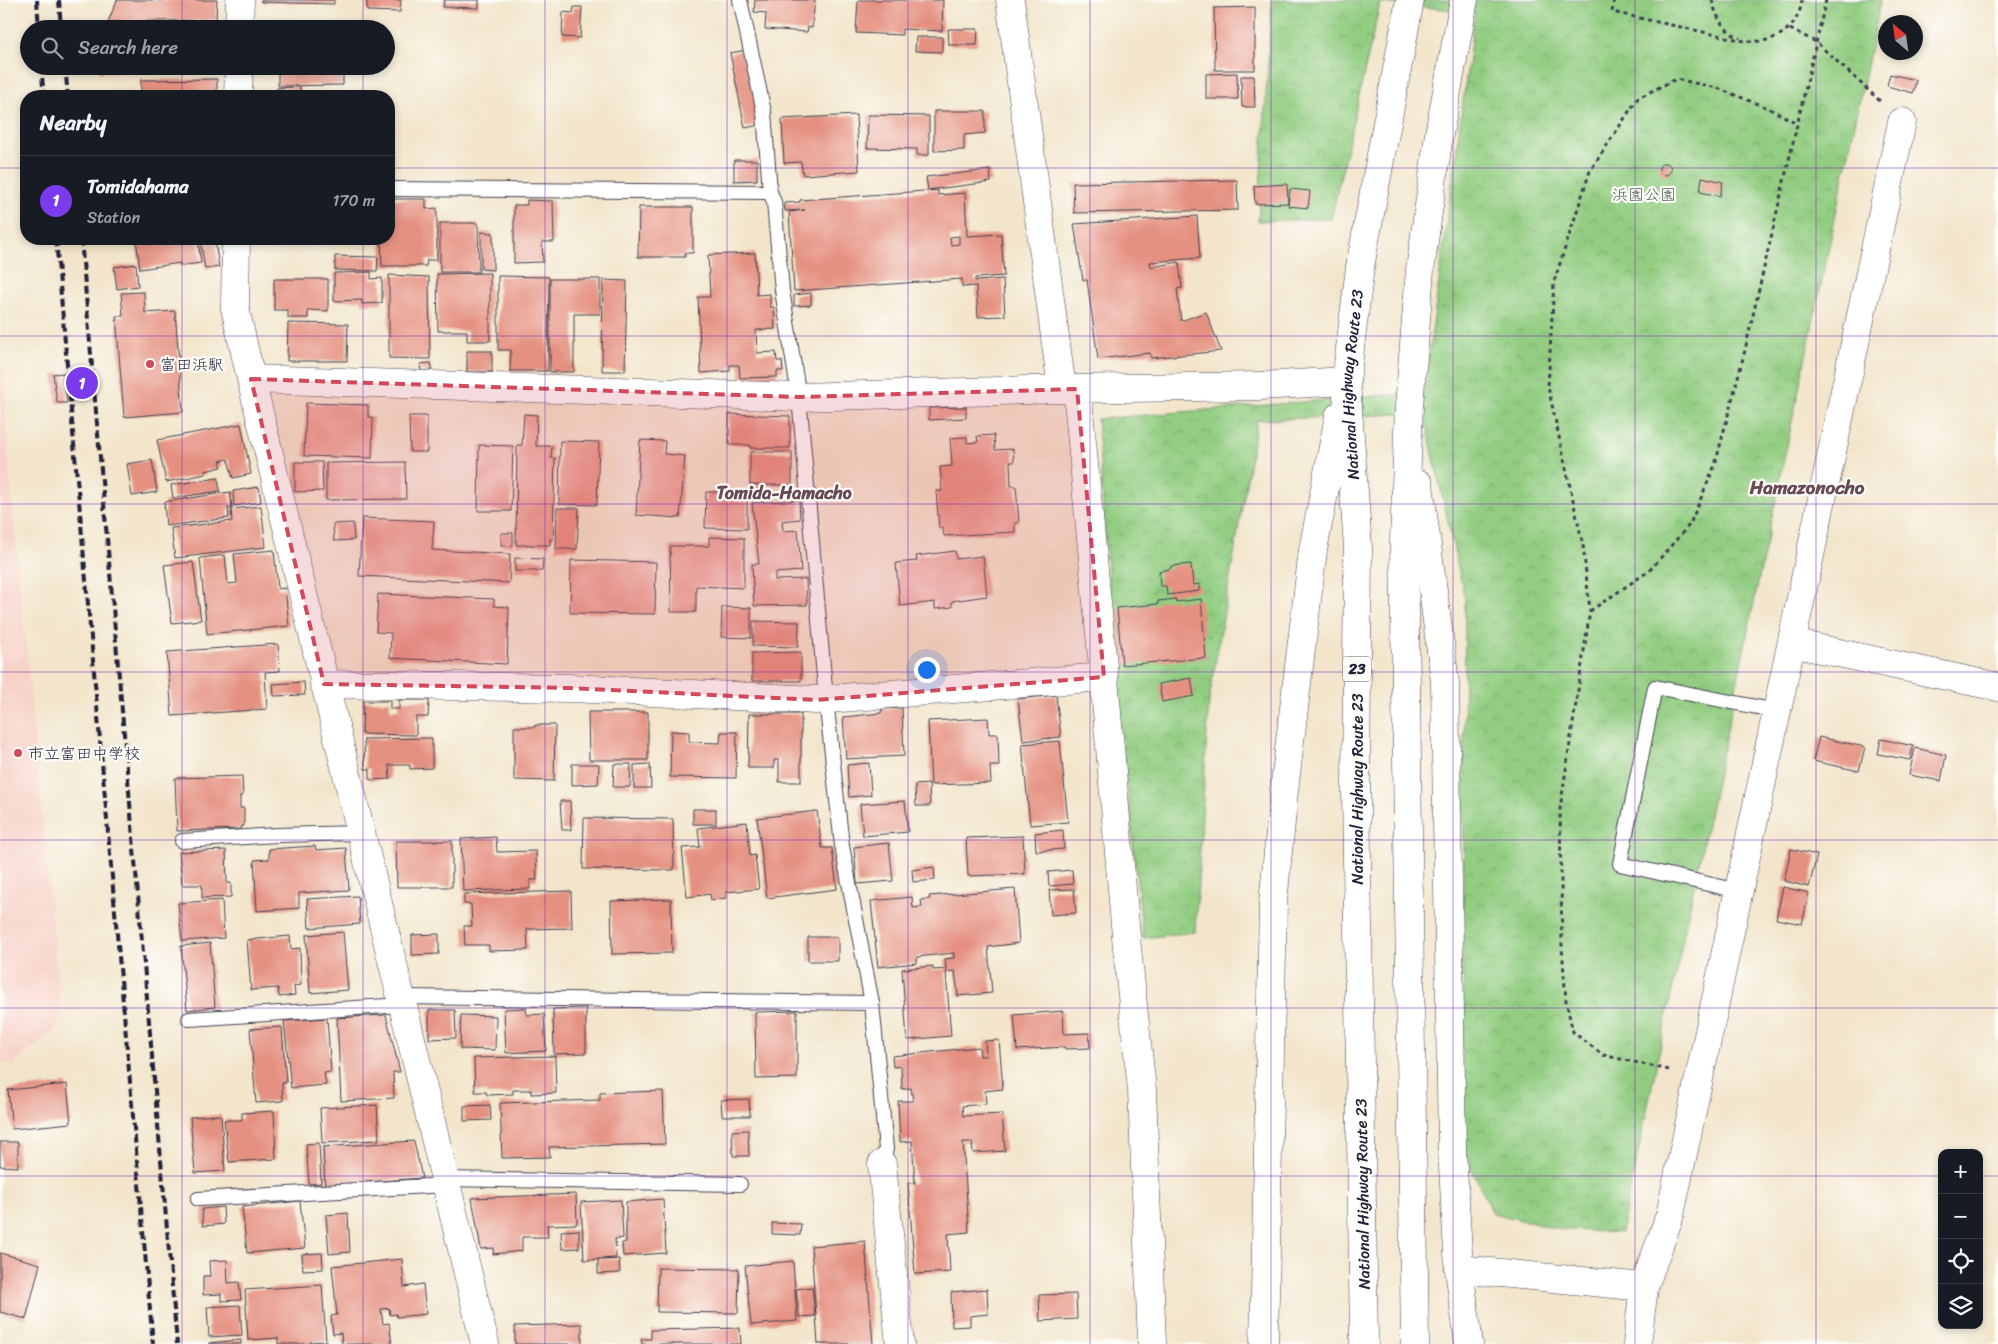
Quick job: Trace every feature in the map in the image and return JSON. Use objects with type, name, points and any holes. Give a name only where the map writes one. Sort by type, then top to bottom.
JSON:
[{"type":"main road","points":[[239,20],[240,0]]},
{"type":"main road","points":[[1010,0],[1069,389],[1104,676],[1127,948],[1142,1090],[1152,1344]]},
{"type":"main road","name":"National Highway Route 23","points":[[1364,1344],[1356,789],[1358,548],[1346,381],[1360,267],[1410,0]]},
{"type":"main road","points":[[1414,1344],[1404,541],[1408,406],[1420,270],[1439,134],[1464,0]]},
{"type":"main road","points":[[238,90],[239,75]]},
{"type":"main road","points":[[1637,1344],[1644,1287],[1670,1215],[1902,122]]},
{"type":"main road","points":[[236,245],[235,308],[251,380],[485,1344]]},
{"type":"main road","points":[[251,380],[799,396],[1259,386],[1346,381],[1312,550],[1273,903],[1264,1344]]},
{"type":"main road","points":[[1408,406],[1445,682],[1452,1141],[1458,1269],[1468,1344]]},
{"type":"main road","points":[[1792,643],[1998,687]]},
{"type":"main road","points":[[324,684],[570,688],[826,699],[1104,676]]},
{"type":"main road","points":[[882,1164],[900,1344]]},
{"type":"main road","points":[[1458,1269],[1644,1287]]},
{"type":"lane","points":[[740,0],[764,112],[770,192],[774,202],[782,290],[799,396],[826,699],[842,846],[872,1003],[886,1149],[882,1164]]},
{"type":"lane","points":[[395,189],[770,192]]},
{"type":"lane","points":[[1739,891],[1620,864],[1656,687],[1777,711]]},
{"type":"lane","points":[[182,841],[277,835],[361,833]]},
{"type":"lane","points":[[188,1019],[401,1001],[872,1003]]},
{"type":"lane","points":[[198,1199],[445,1182],[740,1184]]},
{"type":"path","points":[[1614,0],[1612,12],[1749,42],[1764,42],[1778,37],[1790,28],[1798,16],[1802,0]]},
{"type":"path","points":[[1712,0],[1716,14],[1724,27],[1735,36],[1749,42]]},
{"type":"path","points":[[1590,611],[1649,571],[1690,524],[1717,456],[1744,354],[1826,0]]},
{"type":"path","points":[[1790,28],[1816,42],[1902,122]]},
{"type":"path","points":[[1700,1077],[1603,1056],[1574,1032],[1566,1002],[1562,947],[1560,809],[1590,611],[1583,545],[1548,387],[1554,282],[1590,171],[1638,98],[1676,79],[1716,88],[1768,108],[1797,123]]},
{"type":"highlighted area","points":[[251,379],[799,397],[1077,389],[1104,677],[816,700],[570,688],[324,684]]},
{"type":"shaded area","name":"市立富田中学校","points":[[0,337],[11,493],[61,1014],[56,1029],[12,1065],[0,1062]]},
{"type":"green space","name":"浜園公園","points":[[1272,0],[1881,0],[1621,1233],[1557,1229],[1493,1213],[1462,1149],[1465,599],[1424,413],[1257,420],[1209,700],[1195,932],[1143,938],[1115,670],[1097,419],[1424,392],[1475,12],[1380,3],[1331,219],[1258,221]]},
{"type":"building","points":[[117,0],[217,0],[216,20],[109,20]]},
{"type":"building","points":[[261,0],[334,0],[334,4],[261,2]]},
{"type":"building","points":[[367,0],[401,0],[400,12],[367,11]]},
{"type":"building","points":[[444,0],[479,0],[479,8],[443,7]]},
{"type":"building","points":[[755,0],[815,0],[812,28],[808,27],[807,32],[765,29],[766,13],[754,12]]},
{"type":"building","points":[[858,0],[943,0],[942,31],[902,29],[902,35],[856,33]]},
{"type":"building","points":[[574,7],[582,7],[580,38],[562,37],[563,12],[573,13]]},
{"type":"building","points":[[1255,7],[1255,70],[1215,70],[1214,8]]},
{"type":"building","points":[[948,29],[978,29],[977,45],[949,45]]},
{"type":"building","points":[[916,37],[942,37],[942,52],[915,51]]},
{"type":"building","points":[[746,50],[760,125],[745,128],[730,53]]},
{"type":"building","points":[[1237,73],[1238,99],[1206,99],[1206,74]]},
{"type":"building","points":[[1890,74],[1916,80],[1913,93],[1887,86]]},
{"type":"building","points":[[278,75],[343,75],[343,85],[278,86]]},
{"type":"building","points":[[1241,76],[1254,76],[1255,107],[1242,107]]},
{"type":"building","points":[[217,79],[217,90],[141,90],[141,80]]},
{"type":"building","points":[[300,87],[300,90],[277,90],[277,88]]},
{"type":"building","points":[[934,111],[985,111],[985,133],[964,135],[964,150],[934,151]]},
{"type":"building","points":[[856,115],[859,171],[803,175],[801,162],[784,163],[782,119]]},
{"type":"building","points":[[868,115],[929,116],[929,155],[917,155],[917,149],[867,148]]},
{"type":"building","points":[[734,160],[757,160],[757,180],[734,181]]},
{"type":"building","points":[[1663,163],[1667,163],[1671,169],[1667,175],[1663,175],[1659,171],[1659,167]]},
{"type":"building","points":[[990,170],[991,182],[928,190],[926,177]]},
{"type":"building","points":[[1702,177],[1723,182],[1720,196],[1700,192]]},
{"type":"building","points":[[1237,180],[1238,210],[1074,213],[1073,183]]},
{"type":"building","points":[[1287,184],[1288,203],[1255,204],[1254,186]]},
{"type":"building","points":[[1290,189],[1310,191],[1308,208],[1288,206]]},
{"type":"building","points":[[938,190],[938,195],[965,193],[967,236],[1001,234],[1004,276],[975,278],[975,281],[1003,279],[1005,316],[978,317],[976,286],[962,287],[962,279],[794,291],[789,212],[805,210],[785,211],[784,203],[800,202],[800,200]],"holes":[[[959,236],[959,244],[951,245],[950,237]]]},
{"type":"building","points":[[395,199],[426,199],[426,209],[437,208],[437,260],[427,260],[426,266],[382,266],[381,245],[395,245]]},
{"type":"building","points":[[527,200],[553,201],[554,242],[542,242],[543,262],[514,263],[514,205],[527,205]]},
{"type":"building","points":[[639,207],[693,207],[693,253],[685,253],[685,257],[638,257]]},
{"type":"building","points":[[1197,216],[1200,258],[1150,262],[1151,267],[1179,262],[1182,288],[1177,289],[1181,321],[1206,312],[1221,351],[1151,358],[1150,353],[1098,359],[1087,280],[1083,280],[1074,224]]},
{"type":"building","points":[[440,223],[478,223],[479,272],[440,272]]},
{"type":"building","points":[[481,232],[493,233],[493,270],[481,269]]},
{"type":"building","points":[[137,245],[199,245],[201,263],[180,266],[180,263],[140,269]]},
{"type":"building","points":[[201,245],[215,245],[219,267],[205,269]]},
{"type":"building","points":[[755,253],[757,295],[770,294],[770,307],[774,307],[775,329],[756,330],[757,353],[776,352],[777,361],[782,361],[783,371],[777,371],[777,377],[740,378],[739,365],[730,365],[730,371],[701,373],[698,297],[710,297],[708,255]]},
{"type":"building","points":[[335,256],[378,257],[377,271],[335,270]]},
{"type":"building","points":[[136,264],[138,286],[117,289],[114,267]]},
{"type":"building","points":[[371,272],[371,279],[382,278],[382,303],[362,304],[362,300],[334,301],[334,273]]},
{"type":"building","points":[[490,273],[490,341],[467,341],[467,331],[438,331],[437,274]]},
{"type":"building","points":[[389,275],[429,277],[430,359],[389,358]]},
{"type":"building","points":[[498,276],[549,277],[548,371],[510,371],[511,350],[498,350]]},
{"type":"building","points":[[274,279],[328,279],[328,311],[308,310],[308,318],[288,318],[288,310],[274,310]]},
{"type":"building","points":[[550,279],[600,279],[600,314],[574,314],[574,372],[550,372]]},
{"type":"building","points":[[603,280],[627,281],[625,371],[602,371]]},
{"type":"building","name":"富田浜駅","points":[[144,292],[145,313],[175,311],[183,412],[124,417],[116,316],[123,316],[121,293]]},
{"type":"building","points":[[811,293],[811,305],[794,306],[794,295]]},
{"type":"building","points":[[288,323],[348,324],[347,361],[287,361]]},
{"type":"building","points":[[467,351],[492,351],[492,372],[467,372]]},
{"type":"building","points":[[431,363],[432,370],[421,371],[420,364]]},
{"type":"building","points":[[64,373],[67,403],[57,403],[53,374]]},
{"type":"building","points":[[306,403],[368,405],[368,417],[373,417],[372,458],[304,456]]},
{"type":"building","points":[[966,407],[966,418],[929,420],[929,408]]},
{"type":"building","points":[[524,414],[537,415],[536,446],[552,446],[551,458],[555,458],[553,539],[550,539],[550,545],[516,545],[517,445],[522,445]]},
{"type":"building","points":[[729,414],[790,416],[790,448],[750,448],[750,445],[729,445]]},
{"type":"building","points":[[409,416],[427,416],[427,452],[410,452]]},
{"type":"building","points":[[241,424],[251,474],[233,478],[228,459],[220,461],[222,467],[205,471],[206,474],[166,482],[157,440]]},
{"type":"building","points":[[994,435],[995,450],[1013,449],[1014,462],[1010,462],[1011,486],[1016,486],[1019,522],[1015,523],[1015,532],[944,536],[943,529],[939,528],[936,491],[942,491],[940,467],[952,466],[950,438],[967,437],[967,443],[978,442],[977,436]]},
{"type":"building","points":[[640,440],[665,441],[664,454],[685,456],[680,518],[636,515]]},
{"type":"building","points":[[560,441],[599,442],[597,505],[559,504]]},
{"type":"building","points":[[479,445],[513,446],[511,511],[478,511]]},
{"type":"building","points":[[750,452],[792,452],[792,485],[750,485]]},
{"type":"building","points":[[152,460],[157,492],[132,496],[127,464]]},
{"type":"building","points":[[295,462],[322,462],[323,491],[295,492]]},
{"type":"building","points":[[405,462],[406,499],[326,500],[326,463]]},
{"type":"building","points":[[218,478],[220,491],[173,498],[171,485]]},
{"type":"building","points":[[259,487],[261,502],[234,506],[233,491]]},
{"type":"building","points":[[765,488],[765,497],[752,498],[751,489]]},
{"type":"building","points":[[230,492],[232,508],[228,508],[229,518],[166,526],[164,502]]},
{"type":"building","points":[[706,492],[747,492],[747,529],[705,528]]},
{"type":"building","points":[[799,500],[800,519],[782,521],[783,531],[798,530],[801,571],[775,573],[775,580],[806,579],[807,605],[754,606],[752,564],[759,564],[752,503]]},
{"type":"building","points":[[261,506],[266,547],[175,558],[171,528],[232,521],[231,509]]},
{"type":"building","points":[[557,508],[579,508],[577,549],[556,549]]},
{"type":"building","points":[[362,518],[434,521],[432,550],[510,554],[509,583],[359,576]]},
{"type":"building","points":[[353,523],[354,540],[334,541],[333,524]]},
{"type":"building","points":[[501,533],[513,533],[513,546],[501,545]]},
{"type":"building","points":[[709,537],[744,538],[744,588],[696,586],[696,612],[671,612],[670,546],[709,546]]},
{"type":"building","points":[[274,550],[278,589],[285,588],[289,626],[207,634],[200,558],[225,555],[228,584],[237,583],[234,554]]},
{"type":"building","points":[[955,551],[956,559],[983,556],[987,596],[952,601],[952,607],[935,609],[935,602],[900,606],[896,563],[917,561],[916,556]]},
{"type":"building","points":[[515,558],[543,559],[542,571],[515,571]]},
{"type":"building","points":[[571,560],[656,562],[655,614],[570,613]]},
{"type":"building","points":[[193,562],[201,620],[172,623],[164,565]]},
{"type":"building","points":[[1191,564],[1193,585],[1199,584],[1199,591],[1167,595],[1166,586],[1160,586],[1159,571],[1170,569],[1171,566]]},
{"type":"building","points":[[378,594],[494,599],[494,606],[509,607],[507,664],[390,658],[391,633],[376,632]]},
{"type":"building","points":[[1176,599],[1176,602],[1201,599],[1206,658],[1122,665],[1117,608],[1158,604],[1158,601]]},
{"type":"building","points":[[722,607],[751,608],[751,638],[721,637]]},
{"type":"building","points":[[753,621],[799,622],[798,647],[753,646]]},
{"type":"building","points":[[278,644],[280,671],[265,672],[267,709],[172,716],[167,652]]},
{"type":"building","points":[[801,652],[801,681],[752,681],[752,653]]},
{"type":"building","points":[[1191,678],[1194,696],[1162,702],[1159,684]]},
{"type":"building","points":[[304,682],[305,695],[274,696],[273,684]]},
{"type":"building","points":[[1056,695],[1061,737],[1023,741],[1018,699]]},
{"type":"building","points":[[399,700],[429,700],[428,717],[416,717],[416,735],[362,734],[363,701],[390,701],[390,709],[399,709]]},
{"type":"building","points":[[902,708],[904,756],[846,759],[843,717],[881,713],[882,709]]},
{"type":"building","points":[[588,712],[648,712],[648,760],[589,760]]},
{"type":"building","points":[[749,714],[801,714],[801,782],[779,782],[779,760],[774,760],[774,768],[748,768]]},
{"type":"building","points":[[988,718],[989,734],[998,734],[999,766],[990,766],[991,783],[931,785],[928,721]]},
{"type":"building","points":[[535,725],[555,725],[554,781],[514,780],[514,727],[535,727]]},
{"type":"building","points":[[671,731],[689,732],[689,742],[720,743],[721,732],[737,732],[736,778],[670,777]]},
{"type":"building","points":[[1819,737],[1865,747],[1859,771],[1813,761]]},
{"type":"building","points":[[432,738],[432,768],[410,769],[410,765],[389,765],[390,779],[370,780],[370,769],[365,769],[364,739]]},
{"type":"building","points":[[1881,739],[1913,746],[1910,760],[1878,754]]},
{"type":"building","points":[[1060,741],[1068,822],[1030,825],[1022,744]]},
{"type":"building","points":[[1915,748],[1946,755],[1941,781],[1909,775]]},
{"type":"building","points":[[869,763],[871,795],[849,797],[847,765]]},
{"type":"building","points":[[572,764],[599,764],[598,784],[572,785]]},
{"type":"building","points":[[614,764],[631,764],[630,787],[613,787]]},
{"type":"building","points":[[650,764],[651,788],[634,788],[634,765]]},
{"type":"building","points":[[242,776],[243,795],[240,796],[240,808],[244,808],[244,826],[241,829],[177,831],[175,778]]},
{"type":"building","points":[[929,784],[930,806],[916,806],[915,785]]},
{"type":"building","points":[[560,801],[570,801],[571,830],[562,830]]},
{"type":"building","points":[[905,801],[908,832],[863,836],[860,804]]},
{"type":"building","points":[[693,809],[716,809],[716,824],[693,824]]},
{"type":"building","points":[[817,811],[822,848],[832,848],[837,889],[767,898],[757,818]]},
{"type":"building","points":[[584,818],[673,819],[674,870],[583,869]]},
{"type":"building","points":[[747,822],[750,856],[755,855],[759,889],[726,892],[726,898],[711,900],[710,894],[687,897],[682,848],[700,847],[698,828]]},
{"type":"building","points":[[1063,830],[1064,849],[1036,851],[1035,833]]},
{"type":"building","points":[[1023,836],[1025,874],[968,876],[966,838]]},
{"type":"building","points":[[496,837],[497,852],[536,851],[537,880],[530,880],[530,889],[463,891],[461,839]]},
{"type":"building","points":[[396,841],[452,841],[452,887],[397,887]]},
{"type":"building","points":[[889,843],[893,881],[857,884],[854,847]]},
{"type":"building","points":[[315,846],[316,850],[346,848],[349,890],[299,893],[299,908],[257,911],[254,860],[269,859],[269,849]]},
{"type":"building","points":[[1791,849],[1817,855],[1809,887],[1784,881]]},
{"type":"building","points":[[226,850],[227,883],[231,883],[231,897],[202,898],[202,885],[182,885],[179,852]]},
{"type":"building","points":[[934,867],[935,880],[913,882],[912,870]]},
{"type":"building","points":[[1072,870],[1073,884],[1049,886],[1048,872]]},
{"type":"building","points":[[1783,887],[1809,893],[1802,924],[1776,919]]},
{"type":"building","points":[[1015,889],[1019,943],[988,947],[992,993],[958,996],[955,971],[946,972],[951,1036],[907,1040],[902,969],[933,966],[933,970],[946,969],[945,959],[954,958],[954,953],[917,957],[917,963],[878,967],[871,901],[912,897],[913,908],[922,907],[921,900],[930,899],[929,896]]},
{"type":"building","points":[[1074,889],[1076,913],[1051,915],[1049,890]]},
{"type":"building","points":[[571,891],[572,928],[527,929],[528,950],[489,951],[489,945],[465,945],[464,926],[472,926],[471,904],[464,904],[464,894]]},
{"type":"building","points":[[358,896],[360,924],[309,928],[307,899]]},
{"type":"building","points":[[671,899],[672,953],[612,954],[611,901]]},
{"type":"building","points":[[222,900],[224,938],[182,941],[178,903]]},
{"type":"building","points":[[343,932],[348,990],[310,993],[306,935]]},
{"type":"building","points":[[439,934],[439,954],[412,955],[412,935]]},
{"type":"building","points":[[290,936],[291,949],[300,948],[301,985],[294,986],[295,995],[279,997],[278,988],[251,990],[247,940]]},
{"type":"building","points":[[808,937],[838,937],[838,961],[808,961]]},
{"type":"building","points":[[210,943],[215,1007],[187,1010],[181,946]]},
{"type":"building","points":[[526,1008],[527,1015],[544,1014],[546,1051],[506,1053],[504,1009]]},
{"type":"building","points":[[586,1008],[586,1053],[554,1054],[553,1009]]},
{"type":"building","points":[[429,1010],[455,1010],[456,1038],[429,1039]]},
{"type":"building","points":[[797,1011],[797,1078],[756,1079],[755,1012]]},
{"type":"building","points":[[1063,1011],[1064,1034],[1089,1033],[1090,1048],[1065,1049],[1065,1047],[1017,1050],[1014,1015]]},
{"type":"building","points":[[386,1015],[400,1072],[393,1072],[394,1098],[341,1101],[337,1018]]},
{"type":"building","points":[[461,1015],[496,1016],[495,1050],[460,1049]]},
{"type":"building","points":[[327,1018],[331,1072],[324,1073],[326,1085],[291,1088],[284,1021]]},
{"type":"building","points":[[282,1027],[286,1083],[282,1083],[283,1101],[256,1103],[250,1029]]},
{"type":"building","points":[[999,1040],[1003,1089],[985,1091],[986,1104],[962,1106],[963,1116],[1002,1114],[1005,1151],[973,1153],[972,1142],[963,1142],[969,1232],[948,1234],[950,1272],[915,1274],[908,1183],[915,1183],[912,1141],[900,1142],[898,1101],[913,1101],[911,1088],[902,1089],[901,1066],[893,1067],[892,1056],[979,1047],[980,1056],[986,1056],[985,1041]]},
{"type":"building","points":[[555,1056],[556,1093],[531,1094],[531,1090],[513,1090],[513,1094],[487,1095],[486,1092],[475,1092],[474,1058]]},
{"type":"building","points":[[67,1084],[71,1123],[12,1129],[8,1090]]},
{"type":"building","points":[[663,1091],[665,1144],[549,1147],[550,1157],[502,1158],[500,1103],[600,1100],[600,1093]]},
{"type":"building","points":[[749,1099],[750,1116],[722,1116],[721,1100]]},
{"type":"building","points":[[377,1105],[379,1140],[322,1143],[320,1108]]},
{"type":"building","points":[[490,1105],[491,1120],[464,1121],[464,1106]]},
{"type":"building","points":[[274,1111],[276,1159],[229,1162],[224,1120],[242,1120],[242,1113]]},
{"type":"building","points":[[221,1115],[225,1171],[195,1173],[190,1117]]},
{"type":"building","points":[[748,1130],[749,1156],[733,1156],[732,1131]]},
{"type":"building","points":[[414,1141],[422,1178],[325,1185],[323,1147]]},
{"type":"building","points":[[0,1142],[18,1142],[18,1167],[0,1166]]},
{"type":"building","points":[[319,1143],[321,1183],[309,1184],[306,1144]]},
{"type":"building","points":[[576,1194],[577,1224],[547,1225],[548,1237],[522,1237],[522,1251],[493,1254],[494,1248],[481,1249],[472,1198]]},
{"type":"building","points":[[663,1199],[666,1253],[623,1256],[622,1243],[626,1242],[626,1202]]},
{"type":"building","points":[[621,1200],[623,1238],[615,1239],[616,1258],[584,1260],[581,1202]]},
{"type":"building","points":[[300,1201],[305,1248],[247,1253],[242,1207]]},
{"type":"building","points":[[223,1207],[224,1224],[203,1226],[202,1209]]},
{"type":"building","points":[[348,1213],[350,1252],[329,1254],[326,1215]]},
{"type":"building","points":[[772,1223],[801,1224],[800,1235],[772,1234]]},
{"type":"building","points":[[579,1230],[579,1248],[562,1249],[561,1231]]},
{"type":"building","points":[[865,1241],[873,1344],[818,1344],[811,1246]]},
{"type":"building","points":[[0,1253],[40,1264],[26,1319],[0,1312]]},
{"type":"building","points":[[322,1253],[323,1269],[303,1270],[302,1254]]},
{"type":"building","points":[[402,1259],[404,1287],[423,1284],[426,1314],[397,1317],[396,1314],[390,1315],[389,1308],[381,1309],[383,1324],[389,1323],[392,1344],[342,1344],[341,1333],[333,1334],[331,1316],[337,1315],[332,1266]]},
{"type":"building","points":[[619,1259],[620,1273],[598,1274],[598,1260]]},
{"type":"building","points":[[227,1260],[228,1283],[239,1282],[241,1300],[221,1301],[221,1294],[203,1295],[203,1276],[210,1276],[209,1261]]},
{"type":"building","points":[[793,1261],[797,1321],[751,1325],[745,1266]]},
{"type":"building","points":[[658,1268],[739,1269],[738,1313],[657,1312]]},
{"type":"building","points":[[322,1285],[326,1341],[310,1342],[311,1344],[278,1344],[278,1338],[248,1340],[245,1290]]},
{"type":"building","points":[[812,1287],[815,1316],[799,1317],[796,1289]]},
{"type":"building","points":[[987,1289],[988,1314],[970,1316],[970,1326],[952,1327],[951,1292]]},
{"type":"building","points":[[1076,1294],[1077,1319],[1040,1321],[1039,1295]]},
{"type":"building","points":[[240,1305],[242,1335],[209,1337],[207,1307]]},
{"type":"building","points":[[582,1324],[582,1344],[515,1344],[515,1326]]},
{"type":"building","points":[[740,1328],[741,1344],[642,1344],[641,1339],[651,1339],[651,1330]]},
{"type":"building","points":[[241,1340],[241,1344],[209,1344],[209,1343]]},
{"type":"railway","points":[[37,0],[38,20]]},
{"type":"railway","points":[[59,0],[60,20]]},
{"type":"railway","points":[[42,75],[43,90]]},
{"type":"railway","points":[[66,75],[67,90]]},
{"type":"railway","points":[[57,245],[153,1344]]},
{"type":"railway","points":[[82,245],[177,1344]]},
{"type":"place","name":"富田浜駅","points":[[150,364]]},
{"type":"place","name":"Tomidahama","points":[[82,383]]},
{"type":"place","name":"市立富田中学校","points":[[18,753]]},
{"type":"district","name":"Hamazonocho","points":[[1807,487]]},
{"type":"district","name":"Tomida-Hamacho","points":[[784,493]]}]
